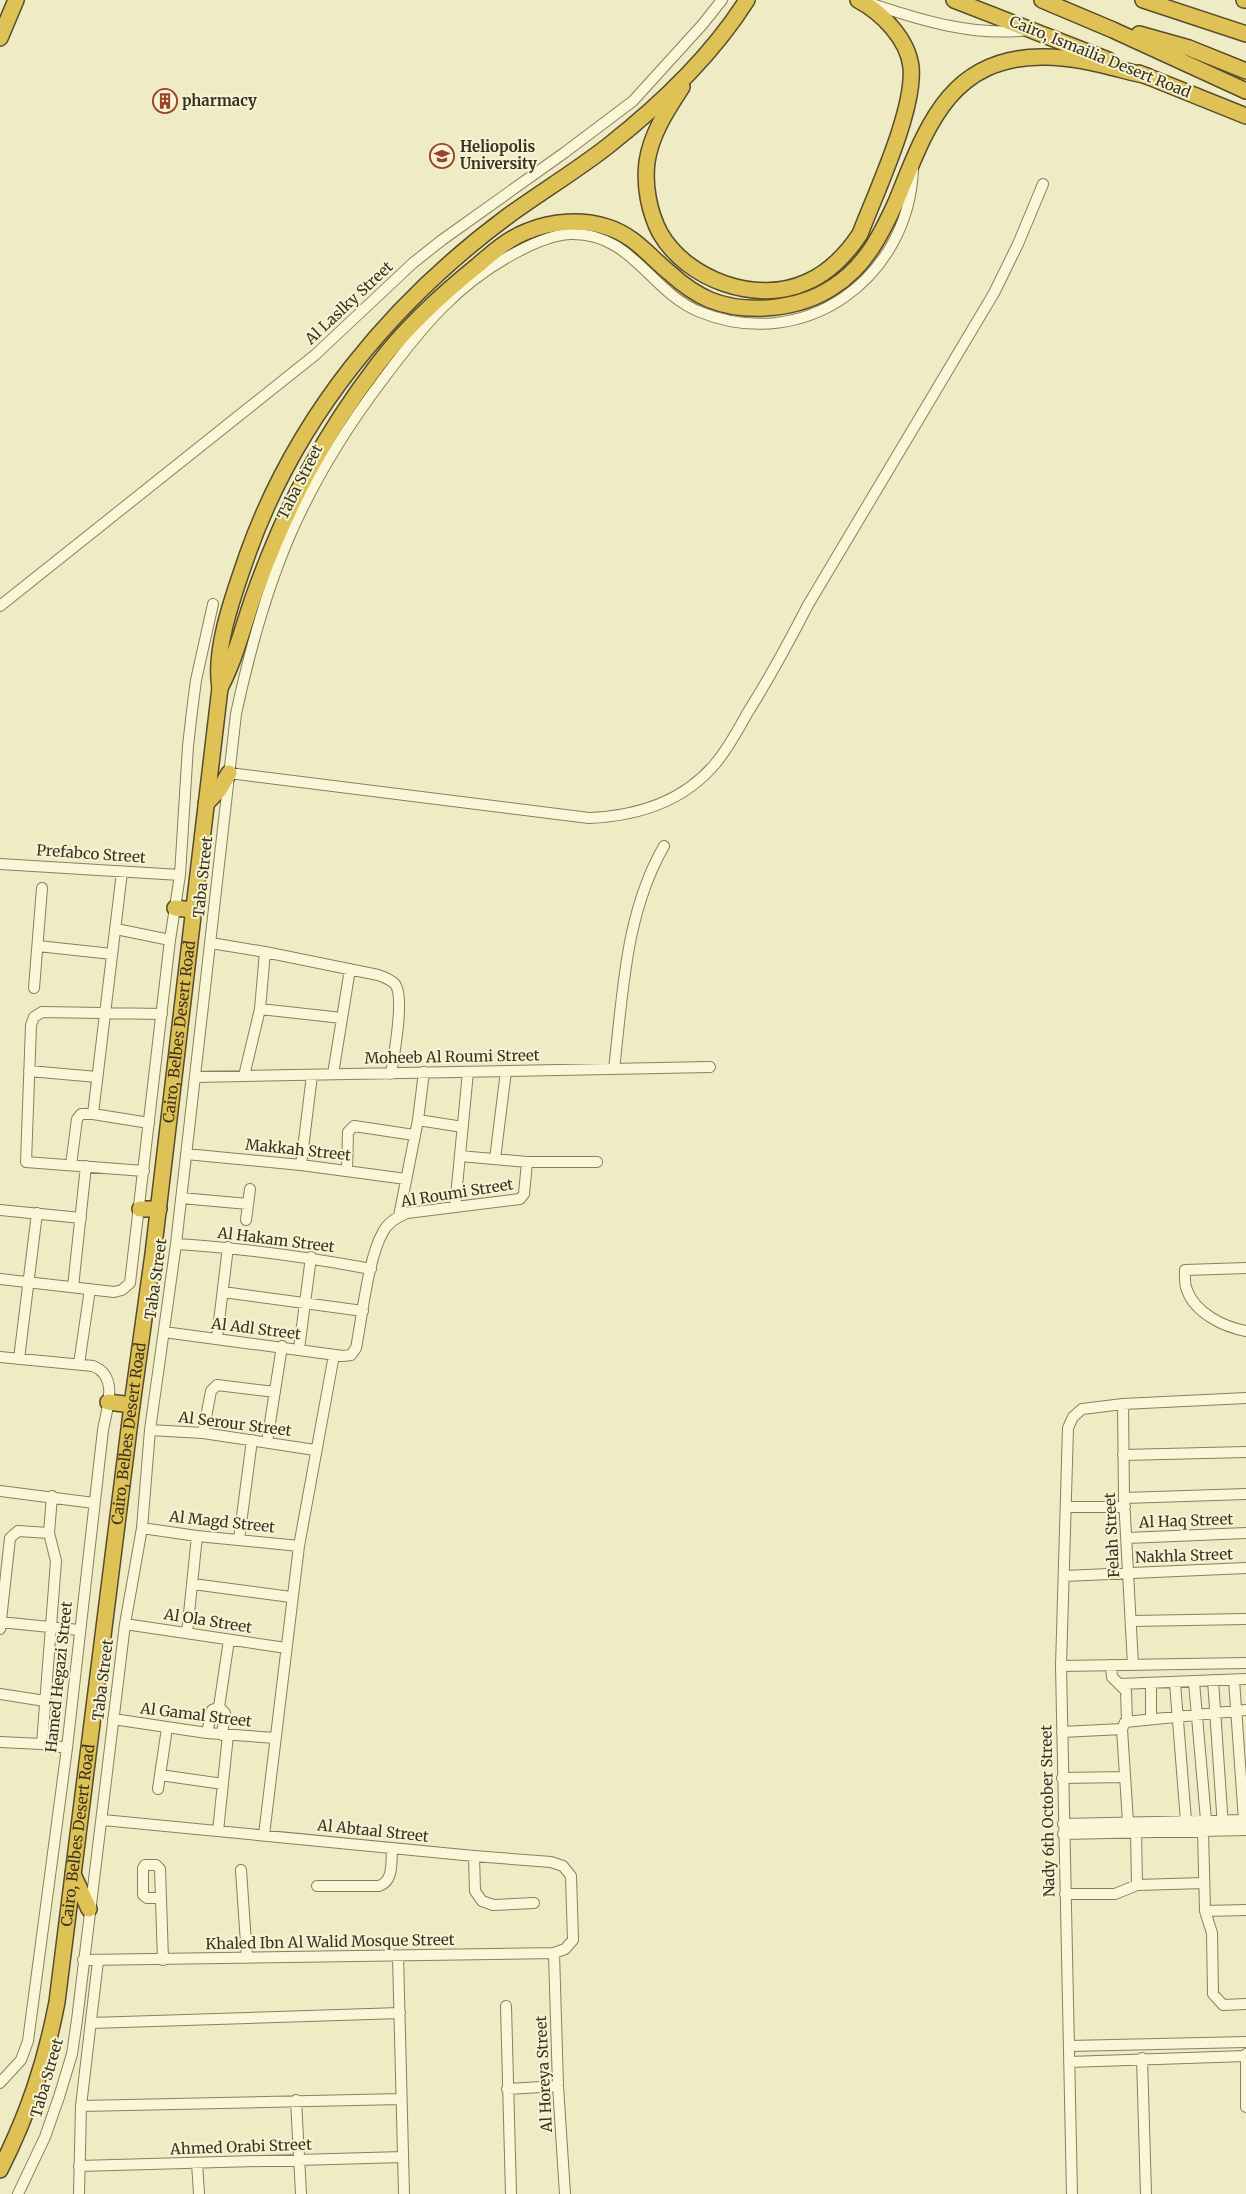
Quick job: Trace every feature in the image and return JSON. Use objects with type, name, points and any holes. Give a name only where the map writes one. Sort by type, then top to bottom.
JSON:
[{"type":"highway","points":[[0,38],[16,0]]},
{"type":"highway","points":[[220,688],[218,676],[219,657],[238,581],[265,509],[300,440],[338,384],[378,334],[408,302],[468,247],[608,146],[693,70],[722,36],[746,0]]},
{"type":"highway","points":[[693,70],[663,117],[654,136],[647,162],[646,182],[651,211],[661,233],[680,256],[700,273],[723,283],[748,289],[775,291],[806,283],[828,271],[849,250],[860,234],[904,118],[911,79],[911,66],[908,57],[894,31],[880,15],[860,0]]},
{"type":"highway","name":"Cairo, Ismailia Desert Road","points":[[954,0],[1246,116]]},
{"type":"highway","name":"Cairo, Ismailia Desert Road","points":[[1042,0],[1113,30],[1246,91]]},
{"type":"highway","points":[[1143,0],[1246,34]]},
{"type":"highway","points":[[1113,30],[1171,42],[1246,71]]},
{"type":"highway","points":[[220,688],[229,672],[256,589],[297,490],[319,450],[348,405],[466,274],[510,240],[528,231],[547,225],[567,222],[607,227],[642,246],[690,289],[712,301],[731,306],[750,307],[776,307],[804,301],[834,287],[858,267],[876,243],[931,124],[959,85],[995,64],[1042,57],[1070,59],[1146,76]]},
{"type":"highway","name":"Cairo, Belbes Desert Road","points":[[0,2170],[25,2115],[47,2049],[57,2002],[132,1405],[159,1209],[220,688]]},
{"type":"highway","points":[[206,804],[219,790],[229,773]]},
{"type":"highway","points":[[175,908],[194,910]]},
{"type":"highway","points":[[140,1208],[159,1209]]},
{"type":"highway","points":[[108,1402],[132,1405]]},
{"type":"highway","points":[[72,1873],[89,1908]]},
{"type":"street","points":[[710,16],[712,0]]},
{"type":"street","name":"Al Laslky Street","points":[[0,606],[315,355],[413,263],[633,101],[710,16],[722,0]]},
{"type":"street","points":[[860,0],[893,11],[969,30],[1001,33],[1032,30]]},
{"type":"street","points":[[229,773],[589,818],[629,814],[663,803],[686,790],[707,773],[722,755],[784,654],[808,605],[994,293],[1018,244],[1043,184]]},
{"type":"street","name":"Taba Street","points":[[18,2194],[45,2138],[72,2054],[89,1908],[103,1820],[125,1624],[142,1528],[150,1430],[176,1244],[236,714],[249,652],[267,593],[289,537],[330,454],[406,339]]},
{"type":"street","points":[[0,1279],[114,1292],[122,1290],[130,1283],[170,940],[180,875],[188,737],[196,680],[212,604]]},
{"type":"street","points":[[614,1069],[626,968],[634,922],[648,877],[664,846]]},
{"type":"street","name":"Prefabco Street","points":[[0,864],[180,875]]},
{"type":"street","points":[[93,1114],[122,872]]},
{"type":"street","points":[[34,988],[42,888]]},
{"type":"street","points":[[116,929],[170,940]]},
{"type":"street","points":[[211,943],[265,952],[388,978],[398,989],[400,998],[391,1074]]},
{"type":"street","points":[[38,946],[112,954]]},
{"type":"street","points":[[244,1076],[260,1008],[265,952]]},
{"type":"street","points":[[333,1074],[350,969]]},
{"type":"street","points":[[260,1008],[342,1018]]},
{"type":"street","points":[[144,1171],[26,1162],[31,1025],[38,1014],[42,1012],[162,1014]]},
{"type":"street","name":"Moheeb Al Roumi Street","points":[[195,1077],[710,1067]]},
{"type":"street","points":[[29,1071],[97,1077]]},
{"type":"street","points":[[495,1159],[506,1071]]},
{"type":"street","points":[[399,1216],[418,1120],[424,1072]]},
{"type":"street","points":[[455,1207],[468,1072]]},
{"type":"street","points":[[301,1165],[312,1074]]},
{"type":"street","points":[[71,1165],[77,1119],[84,1113],[150,1123]]},
{"type":"street","points":[[418,1120],[463,1127]]},
{"type":"street","points":[[347,1171],[348,1132],[354,1126],[414,1135]]},
{"type":"street","name":"Makkah Street","points":[[186,1154],[301,1165],[406,1179]]},
{"type":"street","points":[[460,1156],[527,1162],[596,1162]]},
{"type":"street","name":"Al Roumi Street","points":[[339,1355],[351,1355],[356,1348],[371,1269],[383,1232],[387,1226],[399,1216],[520,1199],[524,1194],[527,1162]]},
{"type":"street","points":[[73,1287],[86,1166]]},
{"type":"street","points":[[246,1220],[250,1189]]},
{"type":"street","points":[[181,1198],[248,1204]]},
{"type":"street","points":[[0,1210],[81,1218]]},
{"type":"street","points":[[19,1359],[36,1213]]},
{"type":"street","name":"Al Hakam Street","points":[[176,1244],[228,1247],[311,1257],[371,1269]]},
{"type":"street","points":[[218,1338],[228,1247]]},
{"type":"street","points":[[299,1349],[311,1257]]},
{"type":"street","points":[[1246,1268],[1185,1270],[1186,1287],[1196,1305],[1226,1326],[1246,1331]]},
{"type":"street","points":[[79,1364],[90,1289]]},
{"type":"street","points":[[223,1292],[363,1311]]},
{"type":"street","name":"Al Adl Street","points":[[164,1332],[339,1355]]},
{"type":"street","points":[[267,1442],[282,1346]]},
{"type":"street","points":[[264,1835],[299,1546],[315,1450],[339,1355]]},
{"type":"street","name":"Hamed Hegazi Street","points":[[0,1357],[93,1366],[105,1373],[109,1380],[108,1402],[94,1502],[67,1748],[28,2041],[21,2060],[0,2083]]},
{"type":"street","points":[[203,1432],[211,1391],[217,1385],[275,1392]]},
{"type":"street","points":[[1123,1404],[1246,1398]]},
{"type":"street","name":"Nady 6th October Street","points":[[1072,2194],[1061,1666],[1068,1428],[1073,1417],[1082,1409],[1123,1404]]},
{"type":"street","name":"Felah Street","points":[[1123,1404],[1124,1503],[1133,1665]]},
{"type":"street","name":"Al Serour Street","points":[[150,1430],[203,1432],[315,1450]]},
{"type":"street","points":[[239,1539],[252,1440]]},
{"type":"street","points":[[1123,1455],[1246,1452]]},
{"type":"street","points":[[0,1491],[94,1502]]},
{"type":"street","points":[[1066,1507],[1246,1494]]},
{"type":"street","points":[[42,1744],[56,1561],[50,1533],[52,1496]]},
{"type":"street","name":"Al Magd Street","points":[[142,1528],[198,1536],[299,1546]]},
{"type":"street","points":[[50,1533],[18,1531],[10,1538],[0,1624],[79,1630]]},
{"type":"street","name":"Al Haq Street","points":[[1127,1538],[1246,1533]]},
{"type":"street","points":[[187,1633],[198,1536]]},
{"type":"street","name":"Nakhla Street","points":[[1064,1576],[1246,1568]]},
{"type":"street","points":[[193,1584],[292,1597]]},
{"type":"street","points":[[1132,1621],[1246,1619]]},
{"type":"street","name":"Al Ola Street","points":[[125,1624],[286,1648]]},
{"type":"street","points":[[219,1707],[229,1640]]},
{"type":"street","points":[[1061,1666],[1246,1663]]},
{"type":"street","points":[[1111,1665],[1112,1677],[1126,1691],[1125,1777],[1128,1822]]},
{"type":"street","points":[[1119,1684],[1246,1679]]},
{"type":"street","points":[[1213,1680],[1223,1825]]},
{"type":"street","points":[[1063,1829],[1136,1832],[1203,1831],[1223,1825],[1245,1823],[1234,1680]]},
{"type":"street","points":[[1194,1682],[1206,1820]]},
{"type":"street","points":[[1151,1683],[1151,1719]]},
{"type":"street","points":[[1175,1683],[1186,1821]]},
{"type":"street","points":[[0,1694],[45,1701]]},
{"type":"street","points":[[207,1733],[212,1710],[219,1707]]},
{"type":"street","points":[[218,1831],[223,1784],[225,1735],[225,1713],[219,1707]]},
{"type":"street","points":[[1062,1732],[1125,1725],[1151,1719],[1246,1710]]},
{"type":"street","name":"Al Gamal Street","points":[[113,1719],[207,1733],[275,1738]]},
{"type":"street","points":[[158,1789],[167,1728]]},
{"type":"street","points":[[0,1742],[42,1744],[67,1748]]},
{"type":"street","points":[[160,1775],[223,1784]]},
{"type":"street","points":[[1062,1778],[1125,1777]]},
{"type":"street","name":"Al Abtaal Street","points":[[103,1820],[551,1862],[563,1866],[571,1876],[573,1940],[566,1949],[554,1953]]},
{"type":"street","points":[[1063,1829],[1128,1822],[1206,1820],[1223,1825]]},
{"type":"street","points":[[1203,1831],[1205,1912],[1212,1933],[1214,1994],[1219,2002],[1224,2005],[1246,2004]]},
{"type":"street","points":[[1136,1832],[1137,1885]]},
{"type":"street","points":[[317,1886],[384,1885],[390,1876],[392,1848]]},
{"type":"street","points":[[474,1856],[475,1891],[482,1901],[493,1905],[534,1903]]},
{"type":"street","points":[[241,1870],[247,1958]]},
{"type":"street","points":[[1065,1894],[1114,1894],[1137,1885],[1204,1883]]},
{"type":"street","points":[[161,1898],[163,1960]]},
{"type":"street","points":[[1205,1912],[1246,1910]]},
{"type":"street","name":"Khaled Ibn Al Walid Mosque Street","points":[[83,1960],[554,1953]]},
{"type":"street","name":"Al Horeya Street","points":[[554,1953],[558,2086],[565,2194]]},
{"type":"street","points":[[398,1956],[404,2194]]},
{"type":"street","points":[[79,2194],[81,2106],[98,1961]]},
{"type":"street","points":[[506,2006],[511,2194]]},
{"type":"street","points":[[91,2023],[400,2013]]},
{"type":"street","points":[[1069,2046],[1246,2042]]},
{"type":"street","points":[[1069,2062],[1142,2058],[1246,2056],[1246,2107]]},
{"type":"street","points":[[1142,2058],[1146,2194]]},
{"type":"street","points":[[507,2089],[558,2086]]},
{"type":"street","points":[[81,2106],[401,2099]]},
{"type":"street","points":[[296,2100],[301,2194]]},
{"type":"street","name":"Ahmed Orabi Street","points":[[79,2166],[403,2157]]},
{"type":"street","points":[[197,2163],[199,2194]]},
{"type":"place","name":"pharmacy","points":[[165,101]]},
{"type":"place","name":"Heliopolis University","points":[[442,156]]}]
